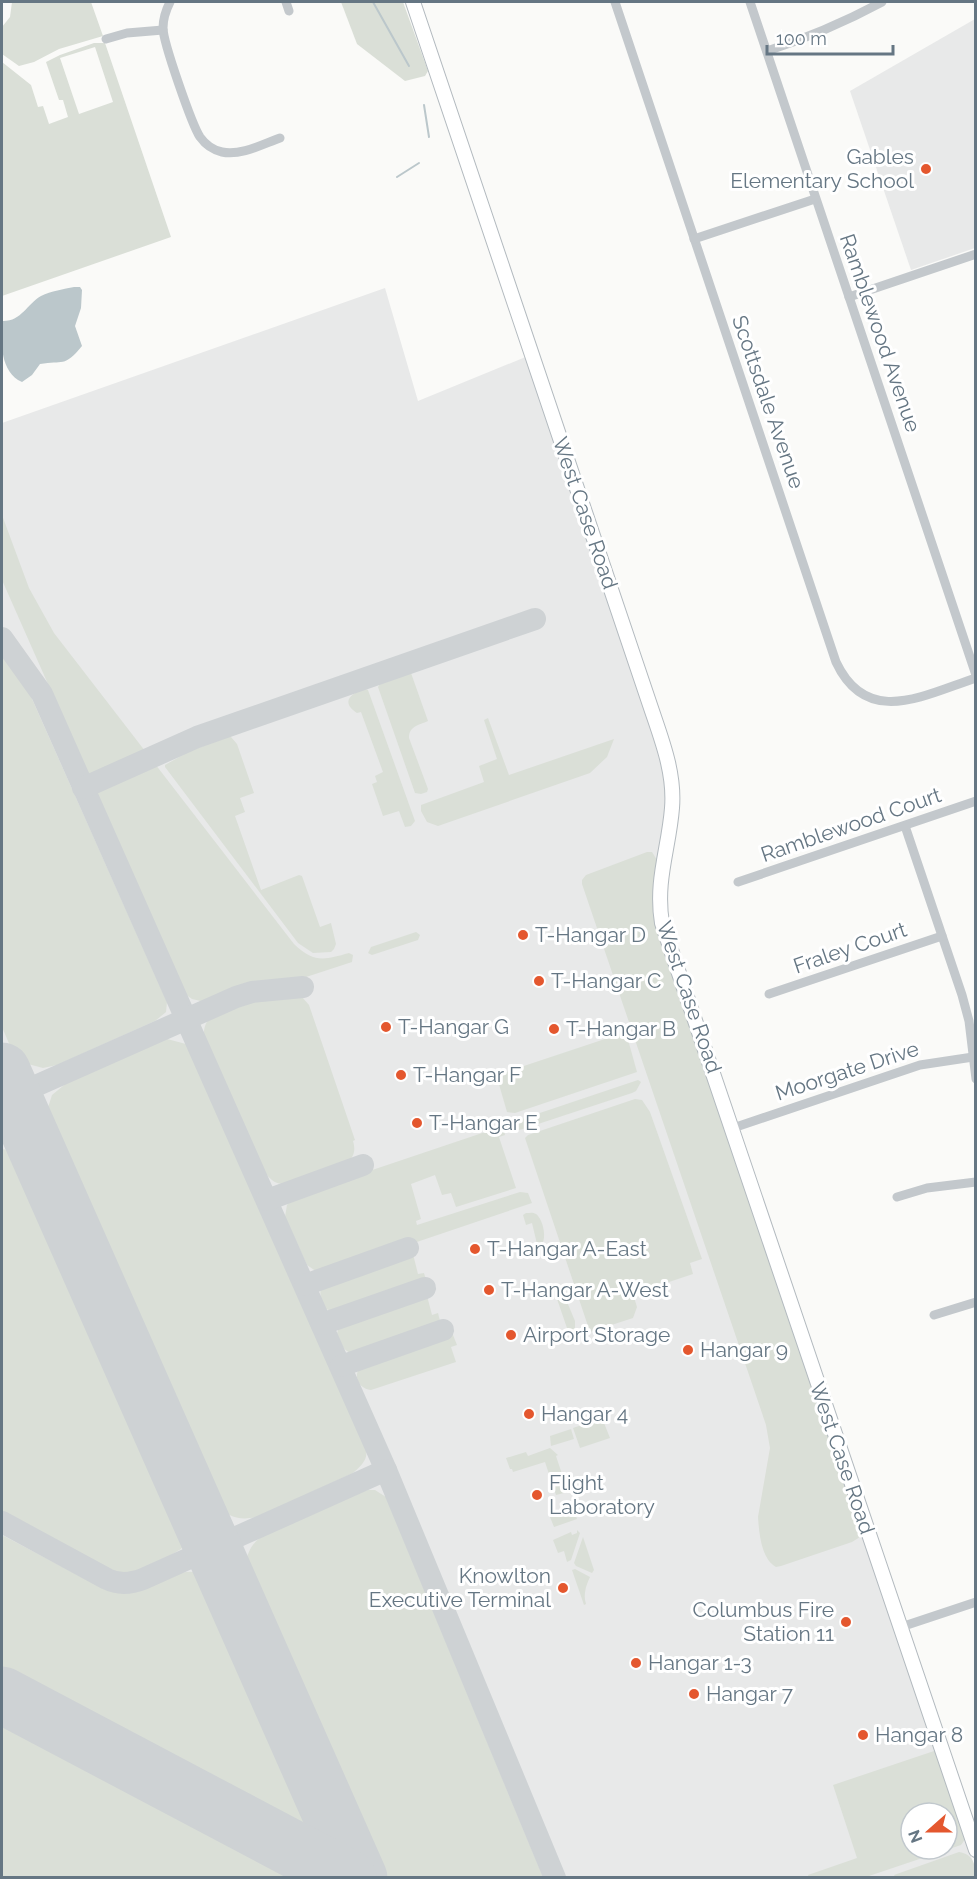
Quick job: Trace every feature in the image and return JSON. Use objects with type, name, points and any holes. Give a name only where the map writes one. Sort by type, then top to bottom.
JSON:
[{"type":"main road","name":"West Case Road","points":[[413,2],[661,738],[670,775],[672,798],[671,820],[660,881],[659,901],[662,923],[733,1128],[839,1450],[975,1845]]},
{"type":"street","points":[[170,2],[164,18],[165,40],[195,126],[205,143],[231,153],[280,138]]},
{"type":"street","name":"Scottsdale Avenue","points":[[615,2],[842,674],[859,692],[883,702],[911,699],[975,676]]},
{"type":"street","name":"Ramblewood Avenue","points":[[750,2],[975,676]]},
{"type":"street","points":[[767,51],[843,22],[882,2]]},
{"type":"street","points":[[106,39],[127,33],[163,30]]},
{"type":"street","points":[[694,239],[815,199]]},
{"type":"street","points":[[849,297],[975,254]]},
{"type":"street","name":"Ramblewood Court","points":[[738,882],[975,801]]},
{"type":"street","points":[[905,826],[962,995],[969,1022],[975,1079]]},
{"type":"street","name":"Fraley Court","points":[[769,994],[942,936]]},
{"type":"street","name":"Moorgate Drive","points":[[733,1128],[920,1065],[974,1057]]},
{"type":"street","points":[[897,1197],[927,1188],[975,1182]]},
{"type":"street","points":[[934,1315],[975,1302]]},
{"type":"street","points":[[901,1627],[975,1602]]},
{"type":"shaded area","points":[[12,2],[91,2],[103,36],[59,49],[34,62],[19,66],[2,54],[2,27],[10,17]]},
{"type":"shaded area","points":[[341,2],[403,2],[428,71],[425,76],[405,81],[357,44]]},
{"type":"shaded area","name":"Gables Elementary School","points":[[975,19],[975,248],[911,270],[850,91]]},
{"type":"shaded area","points":[[94,43],[105,43],[171,237],[2,296],[2,62],[31,85],[38,107],[43,106],[49,124],[68,117],[63,100],[59,100],[46,62]],"holes":[[[95,47],[113,102],[79,114],[60,58]]]},
{"type":"shaded area","points":[[80,287],[82,290],[81,308],[75,326],[82,346],[67,360],[40,364],[32,375],[22,382],[9,371],[3,356],[2,321],[9,321],[19,316],[41,296]]},
{"type":"shaded area","points":[[385,288],[418,401],[528,356],[663,758],[668,799],[657,860],[655,886],[862,1531],[953,1801],[899,1801],[899,1861],[959,1861],[959,1820],[975,1868],[975,1877],[2,1877],[2,423]]},
{"type":"shaded area","points":[[2,515],[29,588],[54,633],[294,944],[308,954],[320,958],[349,953],[353,955],[352,962],[300,979],[238,988],[205,1002],[192,999],[185,994],[2,580]]},
{"type":"shaded area","points":[[2,655],[28,690],[167,1002],[166,1012],[155,1021],[57,1065],[43,1068],[28,1064],[14,1055],[2,1027]]},
{"type":"shaded area","points":[[411,673],[428,721],[413,728],[409,734],[428,789],[427,792],[421,794],[415,793],[378,687],[380,684]]},
{"type":"shaded area","points":[[365,689],[368,690],[415,821],[411,826],[405,827],[399,811],[383,816],[372,784],[377,782],[375,776],[383,772],[361,712],[357,713],[348,702],[352,695]]},
{"type":"shaded area","points":[[488,718],[509,775],[614,739],[607,757],[590,773],[438,826],[427,822],[421,811],[421,805],[484,782],[479,766],[497,759],[484,720]]},
{"type":"shaded area","points":[[231,737],[237,744],[254,793],[240,798],[245,812],[235,816],[261,890],[299,875],[302,876],[320,927],[331,923],[336,944],[331,952],[313,953],[298,943],[165,767],[188,752]]},
{"type":"shaded area","points":[[652,852],[657,860],[655,886],[862,1531],[860,1537],[852,1542],[776,1567],[764,1552],[758,1517],[770,1448],[766,1425],[582,884],[586,875]]},
{"type":"shaded area","points":[[416,932],[420,935],[418,940],[372,955],[368,953],[371,947]]},
{"type":"shaded area","points":[[295,995],[302,997],[309,1005],[355,1140],[353,1141],[354,1154],[345,1164],[282,1184],[274,1182],[266,1174],[204,1037],[206,1024],[213,1015],[224,1008],[254,999]]},
{"type":"shaded area","points":[[623,1033],[627,1036],[637,1072],[515,1113],[507,1112],[498,1081],[503,1073]]},
{"type":"shaded area","points":[[167,1039],[186,1044],[366,1448],[366,1457],[353,1473],[258,1517],[234,1517],[214,1504],[44,1120],[52,1095],[69,1081]]},
{"type":"shaded area","points":[[638,1080],[641,1082],[636,1091],[632,1093],[515,1131],[513,1122]]},
{"type":"shaded area","points":[[635,1099],[642,1100],[650,1112],[702,1259],[690,1263],[693,1274],[633,1294],[637,1307],[633,1318],[590,1332],[525,1138],[528,1135]]},
{"type":"shaded area","points":[[503,1126],[505,1135],[499,1137],[516,1188],[456,1207],[451,1193],[442,1195],[435,1175],[411,1184],[421,1219],[416,1221],[417,1225],[520,1192],[528,1193],[532,1203],[328,1272],[317,1272],[307,1265],[285,1217],[287,1205],[295,1196]]},
{"type":"shaded area","points":[[2,1149],[12,1151],[185,1534],[184,1545],[181,1549],[131,1573],[122,1574],[111,1571],[2,1512]]},
{"type":"shaded area","points":[[535,1213],[538,1216],[544,1232],[543,1242],[537,1244],[532,1223],[526,1225],[523,1215]]},
{"type":"shaded area","points":[[410,1252],[413,1254],[418,1274],[424,1273],[426,1280],[424,1284],[337,1313],[326,1309],[321,1298],[321,1291],[327,1281]]},
{"type":"shaded area","points":[[426,1292],[432,1315],[438,1313],[441,1325],[357,1354],[344,1348],[337,1333],[341,1323]]},
{"type":"shaded area","points":[[565,1297],[575,1321],[575,1331],[572,1334],[568,1331],[557,1299]]},
{"type":"shaded area","points":[[448,1333],[453,1335],[457,1345],[451,1347],[456,1362],[371,1390],[359,1383],[358,1371],[364,1363]]},
{"type":"shaded area","points":[[602,1418],[610,1438],[580,1448],[573,1428]]},
{"type":"shaded area","points":[[571,1429],[574,1439],[551,1446],[550,1436]]},
{"type":"shaded area","points":[[550,1448],[558,1455],[556,1456],[568,1492],[556,1495],[545,1462],[513,1472],[506,1458],[526,1452],[528,1456]]},
{"type":"shaded area","points":[[368,1490],[375,1490],[386,1497],[543,1877],[386,1877],[374,1866],[244,1573],[251,1548],[264,1535]]},
{"type":"shaded area","points":[[574,1509],[577,1519],[554,1527],[550,1517]]},
{"type":"shaded area","points":[[577,1530],[580,1533],[571,1560],[567,1562],[564,1551],[558,1553],[553,1540],[571,1532],[572,1535],[577,1533]]},
{"type":"shaded area","points":[[2,1537],[106,1590],[134,1591],[180,1573],[203,1574],[315,1826],[302,1833],[2,1674]]},
{"type":"shaded area","points":[[583,1537],[594,1570],[592,1573],[574,1563]]},
{"type":"shaded area","points":[[575,1569],[590,1577],[585,1590],[586,1604],[584,1605],[572,1570]]},
{"type":"shaded area","points":[[2,1718],[306,1877],[2,1877]]},
{"type":"shaded area","points":[[937,1750],[954,1801],[899,1801],[899,1861],[914,1861],[866,1877],[809,1878],[808,1875],[857,1858],[833,1785]]},
{"type":"shaded area","points":[[959,1817],[966,1838],[959,1846]]},
{"type":"shaded area","points":[[959,1852],[968,1855],[975,1868],[975,1877],[895,1877],[894,1875],[934,1861],[959,1861]]},
{"type":"waterway","points":[[373,2],[409,66]]},
{"type":"waterway","points":[[424,105],[429,137]]},
{"type":"waterway","points":[[397,177],[419,163]]},
{"type":"taxiway","points":[[83,788],[197,737],[535,619]]},
{"type":"taxiway","points":[[2,638],[42,694],[386,1470],[555,1878]]},
{"type":"taxiway","points":[[13,1096],[236,997],[252,992],[303,987]]},
{"type":"taxiway","points":[[267,1200],[363,1165]]},
{"type":"taxiway","points":[[305,1285],[408,1248]]},
{"type":"taxiway","points":[[322,1324],[425,1288]]},
{"type":"taxiway","points":[[341,1366],[443,1330]]},
{"type":"taxiway","points":[[2,1522],[107,1579],[129,1583],[143,1579],[386,1470]]},
{"type":"runway","points":[[2,1071],[359,1878]]},
{"type":"runway","points":[[2,1695],[348,1878]]},
{"type":"place","name":"Gables Elementary School","points":[[926,169]]},
{"type":"place","name":"T-Hangar D","points":[[523,935]]},
{"type":"place","name":"T-Hangar C","points":[[539,981]]},
{"type":"place","name":"T-Hangar G","points":[[386,1027]]},
{"type":"place","name":"T-Hangar B","points":[[554,1029]]},
{"type":"place","name":"T-Hangar F","points":[[401,1075]]},
{"type":"place","name":"T-Hangar E","points":[[417,1123]]},
{"type":"place","name":"T-Hangar A-East","points":[[475,1249]]},
{"type":"place","name":"T-Hangar A-West","points":[[489,1290]]},
{"type":"place","name":"Airport Storage","points":[[511,1335]]},
{"type":"place","name":"Hangar 9","points":[[688,1350]]},
{"type":"place","name":"Hangar 4","points":[[529,1414]]},
{"type":"place","name":"Flight Laboratory","points":[[537,1495]]},
{"type":"place","name":"Knowlton Executive Terminal","points":[[563,1588]]},
{"type":"place","name":"Columbus Fire Station 11","points":[[846,1622]]},
{"type":"place","name":"Hangar 1-3","points":[[636,1663]]},
{"type":"place","name":"Hangar 7","points":[[694,1694]]},
{"type":"place","name":"Hangar 8","points":[[863,1735]]}]
